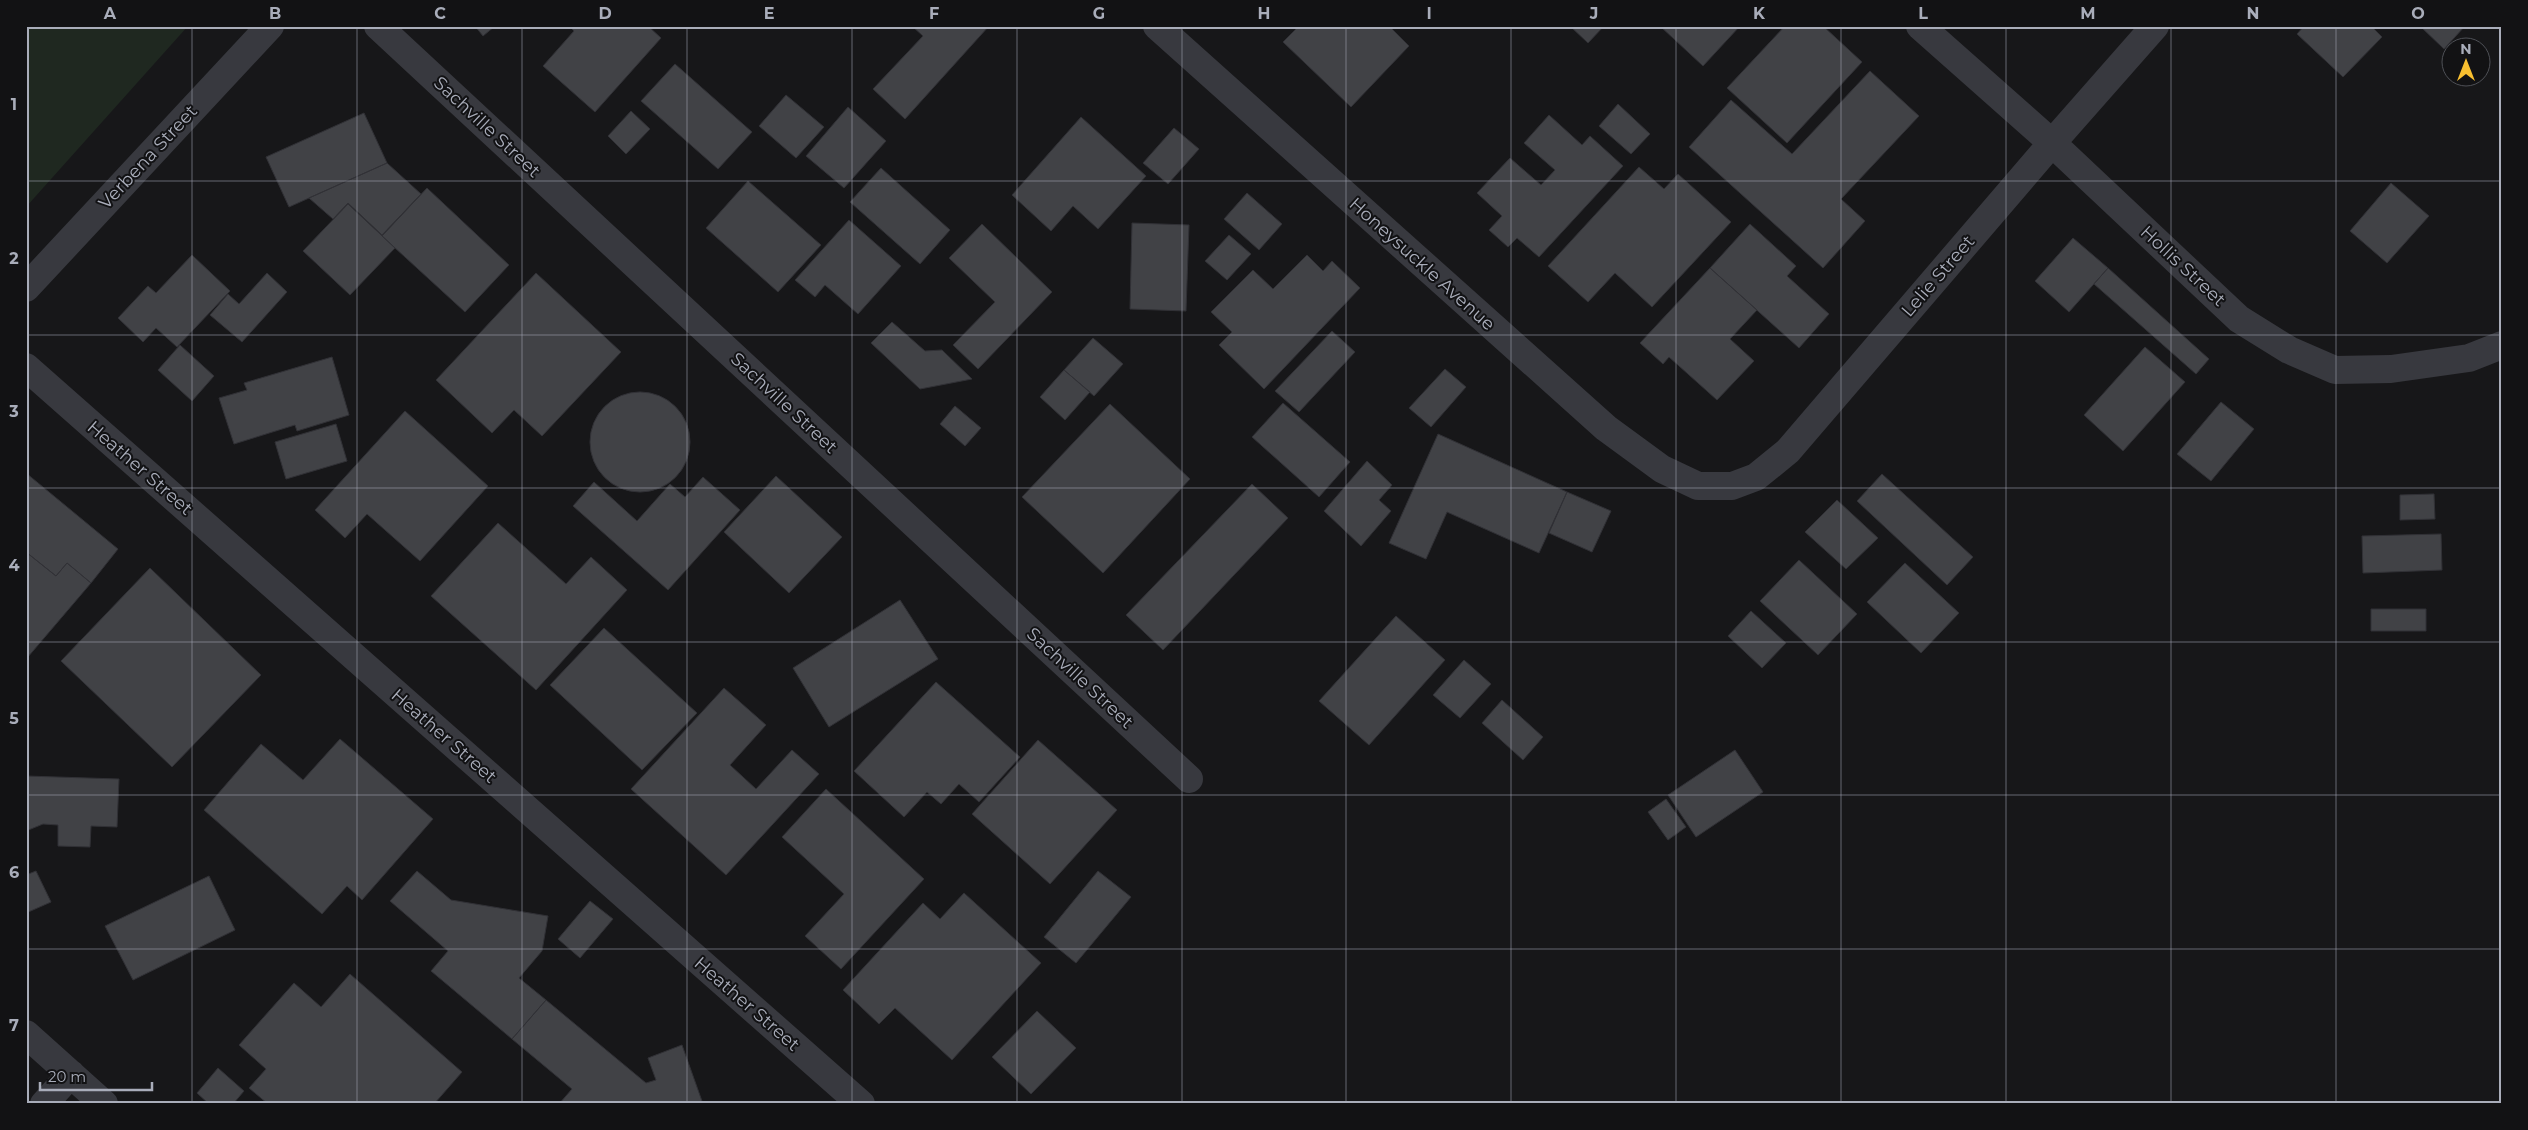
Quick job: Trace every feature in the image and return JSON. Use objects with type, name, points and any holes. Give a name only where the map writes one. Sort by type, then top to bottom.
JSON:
[{"type":"street","name":"Verbena Street","points":[[26,288],[270,26]]},
{"type":"street","name":"Sachville Street","points":[[378,26],[1189,779]]},
{"type":"street","name":"Honeysuckle Avenue","points":[[1157,26],[1606,428],[1662,469],[1698,486]]},
{"type":"street","name":"Hollis Street","points":[[1920,26],[2052,143],[2239,319],[2290,350],[2336,370],[2391,369],[2469,358],[2502,345]]},
{"type":"street","name":"Lelie Street","points":[[1698,486],[1732,486],[1756,478],[1788,451],[2155,26]]},
{"type":"street","name":"Heather Street","points":[[26,367],[861,1104]]},
{"type":"street","points":[[26,1034],[104,1104]]},
{"type":"street","points":[[44,1104],[71,1074]]},
{"type":"shaded area","points":[[26,26],[188,26],[26,207]]},
{"type":"building","points":[[475,26],[495,26],[483,36]]},
{"type":"building","points":[[569,26],[648,26],[661,38],[595,112],[543,66],[574,31]]},
{"type":"building","points":[[912,26],[989,26],[905,119],[873,89],[923,36]]},
{"type":"building","points":[[1299,26],[1389,26],[1409,46],[1351,107],[1283,42]]},
{"type":"building","points":[[1570,26],[1604,26],[1588,43]]},
{"type":"building","points":[[1660,26],[1740,26],[1703,66]]},
{"type":"building","points":[[1785,26],[1823,26],[1862,62],[1787,143],[1727,88]]},
{"type":"building","points":[[2304,26],[2371,26],[2382,37],[2343,77],[2297,34]]},
{"type":"building","points":[[2420,26],[2465,26],[2454,38],[2440,38],[2440,45]]},
{"type":"building","points":[[675,64],[752,132],[718,169],[641,101]]},
{"type":"building","points":[[1870,71],[1919,116],[1841,199],[1865,221],[1823,268],[1689,147],[1731,100],[1792,154]]},
{"type":"building","points":[[786,95],[824,127],[796,158],[759,126]]},
{"type":"building","points":[[1618,104],[1650,134],[1631,154],[1599,126]]},
{"type":"building","points":[[848,107],[886,141],[844,188],[806,156]]},
{"type":"building","points":[[631,111],[650,129],[626,154],[608,136]]},
{"type":"building","points":[[364,113],[387,163],[289,207],[266,157]]},
{"type":"building","points":[[1549,115],[1582,145],[1590,136],[1623,166],[1539,257],[1517,238],[1508,247],[1489,230],[1502,216],[1477,193],[1510,158],[1541,185],[1555,170],[1524,143]]},
{"type":"building","points":[[1081,117],[1146,176],[1098,229],[1073,206],[1051,231],[1012,195]]},
{"type":"building","points":[[1174,128],[1199,149],[1168,184],[1143,163]]},
{"type":"building","points":[[387,163],[421,194],[382,235],[348,203],[333,219],[309,198]]},
{"type":"building","points":[[1639,167],[1664,189],[1678,174],[1731,222],[1652,307],[1615,273],[1588,302],[1548,266]]},
{"type":"building","points":[[881,168],[950,230],[920,264],[850,202]]},
{"type":"building","points":[[748,181],[821,245],[778,292],[706,228]]},
{"type":"building","points":[[2391,183],[2429,216],[2387,263],[2350,231]]},
{"type":"building","points":[[427,188],[509,265],[465,312],[382,236]]},
{"type":"building","points":[[1247,193],[1282,224],[1259,250],[1224,219]]},
{"type":"building","points":[[348,204],[395,248],[350,295],[303,251]]},
{"type":"building","points":[[849,220],[901,266],[858,314],[825,285],[815,297],[795,280]]},
{"type":"building","points":[[1132,223],[1189,225],[1186,311],[1130,309]]},
{"type":"building","points":[[982,224],[1052,292],[978,369],[953,345],[995,302],[949,258]]},
{"type":"building","points":[[1750,224],[1796,266],[1787,276],[1829,314],[1799,348],[1710,268]]},
{"type":"building","points":[[1229,235],[1251,254],[1227,280],[1205,261]]},
{"type":"building","points":[[2073,238],[2108,268],[2069,312],[2035,281]]},
{"type":"building","points":[[192,255],[230,291],[177,347],[156,328],[143,342],[118,318],[148,286],[156,293]]},
{"type":"building","points":[[1307,255],[1323,271],[1332,261],[1360,288],[1264,389],[1219,345],[1232,332],[1211,312],[1253,270],[1273,289]]},
{"type":"building","points":[[1710,268],[1757,310],[1730,339],[1754,361],[1717,400],[1669,357],[1663,364],[1640,343]]},
{"type":"building","points":[[2108,268],[2209,359],[2196,374],[2094,284]]},
{"type":"building","points":[[267,273],[287,292],[242,342],[210,315],[228,294],[239,304]]},
{"type":"building","points":[[536,273],[621,352],[542,436],[514,410],[492,433],[436,380]]},
{"type":"building","points":[[892,322],[925,351],[942,350],[972,379],[920,389],[871,343]]},
{"type":"building","points":[[1332,331],[1355,352],[1299,412],[1275,391]]},
{"type":"building","points":[[1093,338],[1123,364],[1094,396],[1064,370]]},
{"type":"building","points":[[180,345],[214,376],[192,401],[158,370]]},
{"type":"building","points":[[2145,347],[2185,382],[2123,451],[2084,415]]},
{"type":"building","points":[[332,357],[349,415],[297,431],[295,425],[234,444],[219,398],[247,390],[244,383]]},
{"type":"building","points":[[1445,369],[1466,387],[1431,427],[1409,408]]},
{"type":"building","points":[[1064,370],[1090,392],[1065,420],[1040,397]]},
{"type":"building","points":[[640,392],[659,396],[675,407],[686,423],[690,442],[686,461],[675,477],[659,488],[640,492],[621,488],[605,477],[594,461],[590,442],[594,423],[605,407],[621,396]]},
{"type":"building","points":[[2221,402],[2254,429],[2211,481],[2177,454]]},
{"type":"building","points":[[1283,403],[1350,462],[1319,497],[1252,437]]},
{"type":"building","points":[[1110,404],[1190,479],[1103,573],[1022,497]]},
{"type":"building","points":[[955,406],[981,428],[965,446],[940,424]]},
{"type":"building","points":[[405,411],[488,486],[420,561],[367,514],[345,538],[315,510]]},
{"type":"building","points":[[336,424],[347,461],[286,479],[275,442]]},
{"type":"building","points":[[1438,434],[1567,492],[1539,553],[1447,512],[1426,559],[1389,543]]},
{"type":"building","points":[[1367,461],[1392,485],[1379,500],[1391,511],[1361,546],[1324,511]]},
{"type":"building","points":[[26,473],[118,549],[91,583],[67,563],[56,576],[26,552]]},
{"type":"building","points":[[1882,474],[1973,557],[1947,585],[1857,501]]},
{"type":"building","points":[[776,476],[842,537],[789,593],[724,532]]},
{"type":"building","points":[[703,477],[740,510],[668,590],[573,506],[594,482],[637,521],[670,484],[685,497]]},
{"type":"building","points":[[1252,484],[1288,518],[1163,650],[1126,615]]},
{"type":"building","points":[[1567,492],[1611,511],[1592,552],[1549,533]]},
{"type":"building","points":[[2434,494],[2435,519],[2400,520],[2400,495]]},
{"type":"building","points":[[1837,500],[1878,538],[1846,569],[1805,532]]},
{"type":"building","points":[[498,523],[566,584],[591,557],[627,590],[536,690],[431,596]]},
{"type":"building","points":[[2441,534],[2442,570],[2363,573],[2362,536]]},
{"type":"building","points":[[26,552],[56,576],[67,563],[91,583],[27,658]]},
{"type":"building","points":[[1799,560],[1857,614],[1818,655],[1760,601]]},
{"type":"building","points":[[1905,563],[1959,613],[1921,653],[1867,602]]},
{"type":"building","points":[[150,568],[261,675],[172,767],[61,661]]},
{"type":"building","points":[[900,600],[938,659],[829,727],[793,668]]},
{"type":"building","points":[[2371,609],[2426,609],[2426,631],[2371,631]]},
{"type":"building","points":[[1751,611],[1786,643],[1762,668],[1728,636]]},
{"type":"building","points":[[1396,616],[1445,660],[1369,745],[1319,701]]},
{"type":"building","points":[[604,628],[697,713],[642,770],[550,685]]},
{"type":"building","points":[[1464,660],[1491,684],[1460,718],[1433,695]]},
{"type":"building","points":[[936,682],[1020,757],[979,802],[959,784],[941,804],[927,792],[904,817],[854,771]]},
{"type":"building","points":[[724,688],[766,725],[730,765],[756,789],[792,750],[819,774],[726,875],[631,789]]},
{"type":"building","points":[[1502,700],[1543,737],[1523,760],[1482,723]]},
{"type":"building","points":[[340,739],[433,819],[362,900],[347,886],[322,914],[204,810],[261,744],[303,780]]},
{"type":"building","points":[[1038,740],[1117,810],[1050,884],[972,814]]},
{"type":"building","points":[[1735,750],[1763,792],[1696,837],[1668,795]]},
{"type":"building","points":[[26,776],[119,779],[117,827],[91,826],[90,847],[58,846],[58,825],[43,824],[26,831]]},
{"type":"building","points":[[826,789],[924,879],[841,969],[805,936],[844,894],[782,837]]},
{"type":"building","points":[[1666,799],[1686,827],[1668,840],[1648,812]]},
{"type":"building","points":[[36,871],[51,902],[26,913],[26,875]]},
{"type":"building","points":[[417,871],[451,900],[548,916],[542,951],[519,978],[546,1000],[512,1039],[431,971],[448,951],[390,901]]},
{"type":"building","points":[[1098,871],[1131,897],[1076,963],[1044,937]]},
{"type":"building","points":[[209,876],[235,930],[133,980],[105,926]]},
{"type":"building","points":[[964,893],[1041,963],[952,1060],[895,1008],[879,1024],[843,990],[923,903],[940,919]]},
{"type":"building","points":[[590,901],[613,919],[580,958],[558,939]]},
{"type":"building","points":[[350,974],[462,1072],[434,1104],[268,1104],[249,1088],[266,1069],[239,1045],[294,983],[321,1007]]},
{"type":"building","points":[[546,1000],[646,1083],[656,1080],[648,1058],[682,1045],[703,1104],[559,1104],[572,1089],[512,1039]]},
{"type":"building","points":[[1037,1011],[1076,1048],[1031,1094],[992,1057]]},
{"type":"building","points":[[218,1068],[244,1091],[233,1104],[209,1104],[197,1093]]}]
